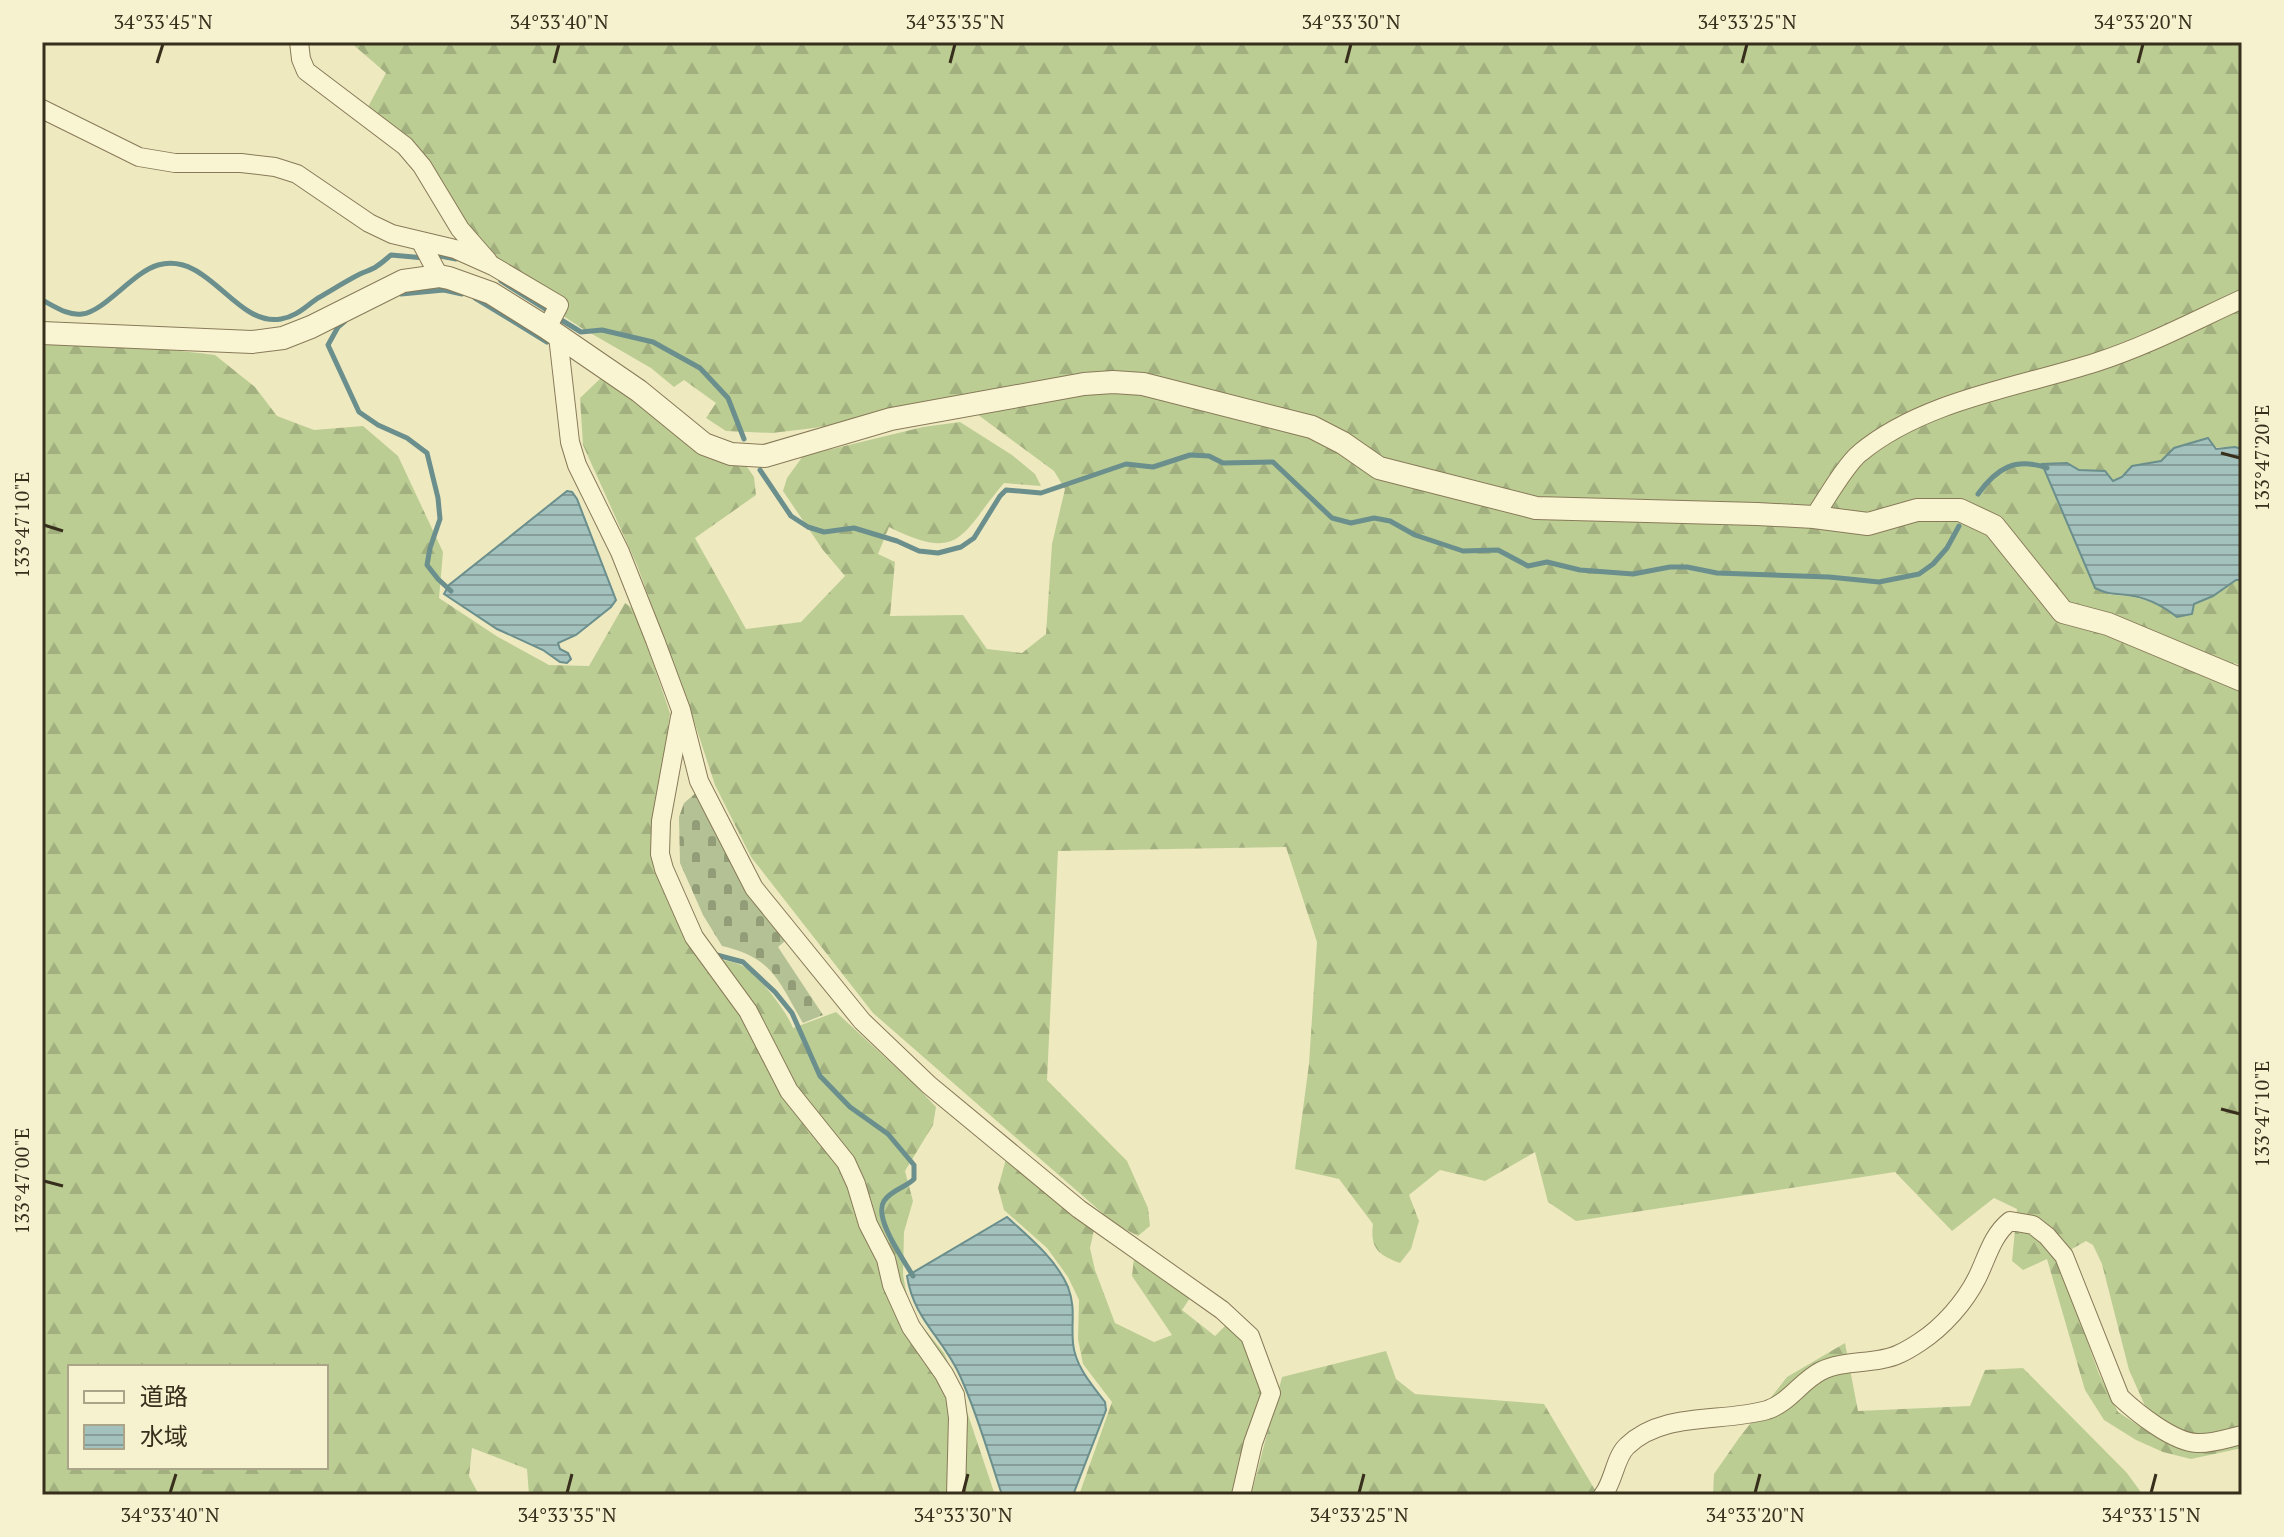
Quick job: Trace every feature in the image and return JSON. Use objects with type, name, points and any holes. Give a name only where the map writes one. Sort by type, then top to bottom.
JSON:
[{"type":"street","points":[[299,42],[306,71],[405,146],[422,166],[460,229],[493,266]]},
{"type":"street","points":[[42,109],[139,157],[175,163],[241,163],[275,167],[297,174],[461,281],[553,323],[704,444],[731,454],[765,456],[891,419],[1084,384],[1143,384],[1312,427],[1343,443],[1379,468],[1536,508],[1814,517],[1868,524],[1917,510],[1960,510],[1994,526],[2063,612],[2108,624],[2242,680]]},
{"type":"street","points":[[43,330],[252,342],[283,338],[403,281],[430,258],[455,249],[493,266],[559,305],[553,323],[570,442],[577,465],[620,552],[681,710],[699,781],[754,888],[862,1021],[929,1085],[1079,1209],[1222,1310],[1250,1336],[1271,1393],[1253,1443],[1241,1495]]},
{"type":"street","points":[[1814,517],[1858,455],[1901,426],[1973,397],[2098,361],[2242,299]]},
{"type":"street","points":[[681,710],[661,821],[660,854],[664,869],[694,937],[748,1011],[789,1091],[846,1162],[911,1327],[955,1395],[958,1418],[956,1495]]},
{"type":"street","points":[[1603,1495],[1625,1448],[1649,1431],[1679,1422],[1768,1409],[1783,1402],[1823,1370],[1897,1355],[1924,1340],[1958,1308],[1976,1280],[2000,1229],[2010,1221],[2033,1225],[2064,1256],[2120,1397],[2172,1435],[2188,1442],[2208,1443],[2242,1435]]},
{"type":"green space","points":[[350,42],[2242,42],[2242,449],[2174,448],[2161,461],[2132,466],[2122,477],[2113,481],[2104,471],[2079,470],[2109,595],[2145,600],[2177,617],[2236,580],[2242,580],[2242,666],[2234,663],[2227,680],[2242,691],[2242,1430],[2197,1437],[2169,1426],[2146,1408],[2129,1370],[2102,1264],[2093,1245],[2086,1241],[2072,1249],[2063,1274],[2099,1374],[2118,1412],[2166,1440],[2242,1443],[2242,1448],[2191,1459],[2163,1452],[2136,1440],[2104,1420],[2085,1390],[2047,1259],[2023,1270],[2012,1261],[2017,1209],[1994,1198],[1952,1231],[1895,1172],[1576,1221],[1548,1202],[1535,1152],[1485,1181],[1440,1170],[1409,1195],[1419,1221],[1411,1249],[1400,1263],[1386,1257],[1374,1245],[1373,1224],[1339,1179],[1295,1169],[1309,1064],[1317,942],[1286,847],[1058,851],[1047,1080],[1127,1161],[1148,1208],[1150,1226],[1138,1236],[1115,1224],[873,1013],[751,857],[715,785],[637,565],[583,445],[580,398],[602,377],[745,464],[754,477],[756,495],[695,538],[746,629],[801,622],[845,576],[823,550],[783,491],[787,478],[803,456],[923,427],[960,422],[1012,455],[1035,474],[1041,486],[1004,483],[968,529],[946,543],[913,538],[889,527],[878,554],[895,562],[890,616],[963,615],[987,649],[1022,653],[1046,634],[1052,544],[1065,489],[1054,471],[958,400],[814,428],[772,433],[726,431],[706,418],[716,403],[684,380],[674,387],[651,368],[580,327],[454,244],[458,218],[368,107],[386,73]]},
{"type":"green space","points":[[42,341],[121,344],[215,355],[255,387],[277,416],[314,430],[363,426],[398,456],[443,552],[439,598],[498,637],[549,665],[589,666],[625,603],[635,610],[670,713],[651,855],[710,958],[734,962],[748,970],[771,993],[793,1028],[836,1012],[936,1107],[933,1125],[905,1171],[913,1201],[904,1232],[903,1275],[910,1311],[944,1353],[957,1382],[995,1495],[529,1495],[527,1469],[472,1448],[469,1476],[479,1495],[42,1495]]},
{"type":"green space","points":[[697,792],[727,855],[785,941],[778,947],[823,1015],[803,1023],[773,973],[753,957],[722,946],[703,915],[680,863],[679,817],[684,803]]},
{"type":"green space","points":[[1006,1159],[1094,1230],[1090,1248],[1115,1323],[1154,1342],[1172,1335],[1132,1276],[1134,1258],[1190,1298],[1182,1310],[1215,1336],[1228,1323],[1246,1340],[1261,1394],[1234,1495],[1079,1495],[1112,1402],[1083,1364],[1078,1339],[1079,1300],[1068,1277],[1047,1248],[1004,1210],[998,1188]]},
{"type":"green space","points":[[1845,1343],[1858,1411],[1970,1406],[1985,1370],[2023,1368],[2127,1473],[2143,1495],[1713,1495],[1714,1474],[1787,1377]]},
{"type":"green space","points":[[1386,1351],[1396,1379],[1415,1394],[1544,1404],[1598,1495],[1251,1495],[1282,1377]]},
{"type":"water","points":[[2208,438],[2216,449],[2242,449],[2242,580],[2236,580],[2213,596],[2194,604],[2192,614],[2177,617],[2147,600],[2095,588],[2042,464],[2067,463],[2079,470],[2105,471],[2113,481],[2122,477],[2132,466],[2161,461],[2174,448]]},
{"type":"water","points":[[567,491],[577,499],[616,600],[576,635],[558,643],[571,659],[567,663],[497,629],[444,594],[449,585]]},
{"type":"water","points":[[1007,1217],[1041,1249],[1063,1277],[1072,1302],[1073,1343],[1077,1360],[1105,1402],[1106,1410],[1073,1495],[1002,1495],[961,1378],[916,1305],[907,1276]]},
{"type":"waterway","points":[[42,300],[66,312],[91,312],[148,269],[176,264],[207,278],[250,312],[265,318],[281,319],[296,314],[391,255],[425,258]]},
{"type":"waterway","points":[[435,255],[456,259]]},
{"type":"waterway","points":[[501,281],[550,312]]},
{"type":"waterway","points":[[401,294],[444,290],[462,294]]},
{"type":"waterway","points":[[475,298],[547,342]]},
{"type":"waterway","points":[[558,318],[581,332],[602,330],[653,342],[700,368],[728,398],[744,439]]},
{"type":"waterway","points":[[345,321],[328,345],[359,412],[407,438],[427,453],[440,519],[427,565],[451,591]]},
{"type":"waterway","points":[[760,470],[791,516],[808,527],[824,532],[854,528],[919,551],[938,553],[961,547],[974,538],[1006,490],[1041,493],[1126,464],[1153,467],[1190,455],[1209,456],[1223,463],[1273,462],[1332,518],[1351,523],[1374,518],[1390,521],[1415,535],[1463,551],[1498,550],[1528,566],[1547,562],[1580,570],[1633,574],[1687,567],[1717,573],[1879,582],[1919,574],[1947,548],[1959,526]]},
{"type":"waterway","points":[[1978,494],[1992,477],[2008,467],[2025,464],[2047,468]]},
{"type":"waterway","points":[[713,954],[743,962],[775,992],[792,1013],[820,1076],[850,1107],[888,1134],[914,1165],[914,1179],[887,1197],[882,1208],[891,1239],[913,1276]]}]
